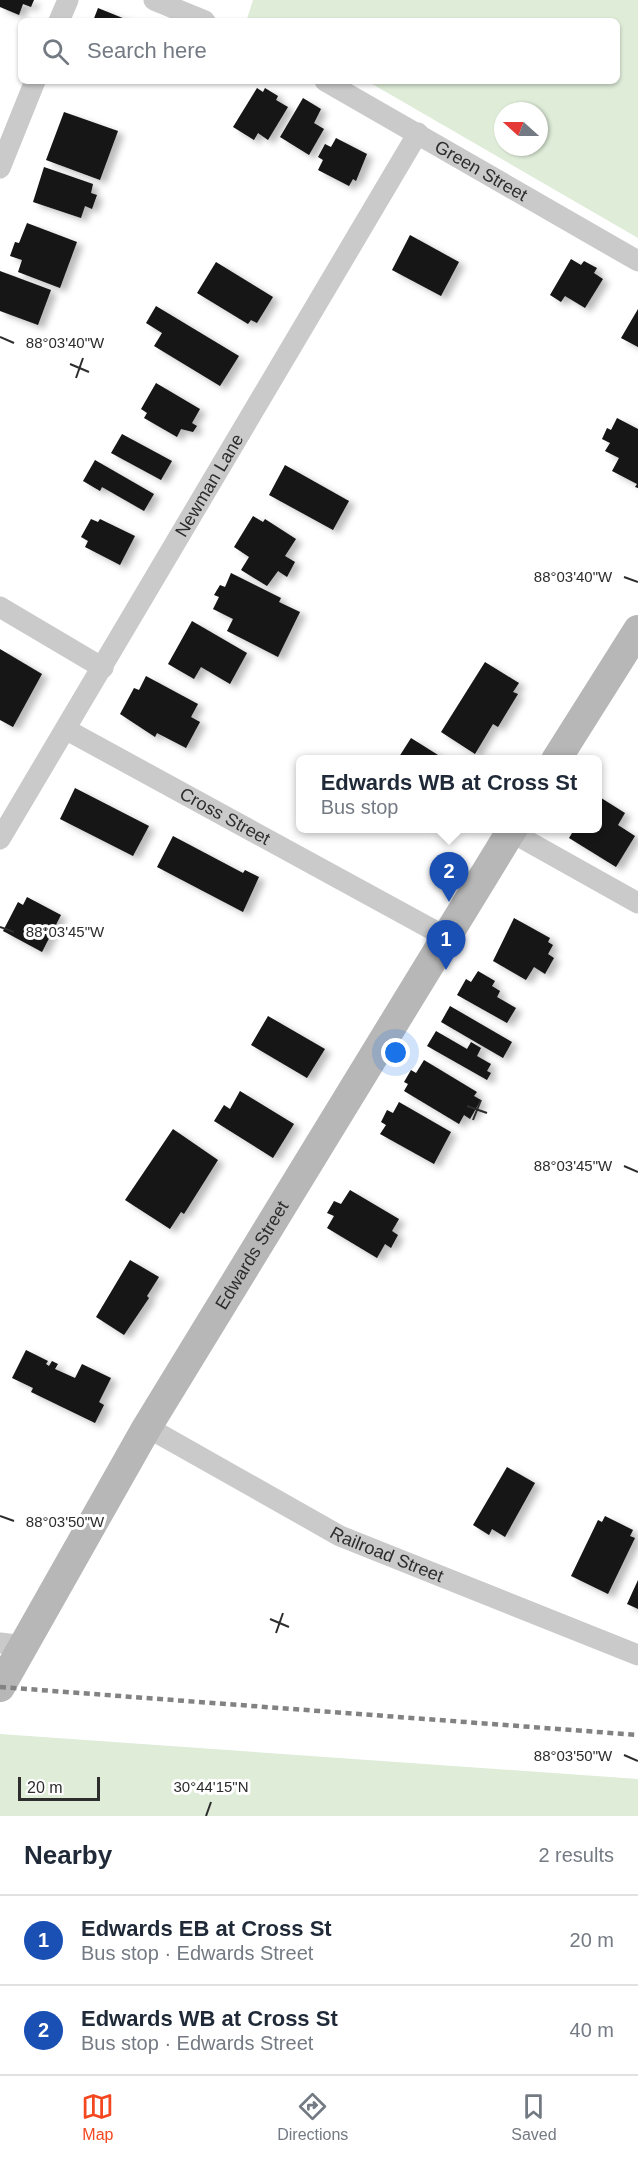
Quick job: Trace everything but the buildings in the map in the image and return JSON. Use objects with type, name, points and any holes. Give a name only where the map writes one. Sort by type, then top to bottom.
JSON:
[{"type":"street","points":[[60,18],[68,0]]},
{"type":"street","points":[[154,0],[198,18]]},
{"type":"street","points":[[0,168],[34,84]]},
{"type":"street","name":"Green Street","points":[[330,84],[638,261]]},
{"type":"street","name":"Newman Lane","points":[[0,839],[67,730],[418,133]]},
{"type":"street","points":[[0,607],[103,668]]},
{"type":"street","points":[[559,755],[638,630]]},
{"type":"street","name":"Cross Street","points":[[67,730],[446,937]]},
{"type":"street","name":"Edwards Street","points":[[0,1687],[13,1644],[510,833]]},
{"type":"street","points":[[517,833],[638,903]]},
{"type":"street","name":"Railroad Street","points":[[147,1427],[340,1536],[638,1655]]},
{"type":"green space","points":[[253,0],[638,0],[638,238],[496,156],[548,156],[548,102],[494,102],[494,155],[372,84],[620,84],[620,18],[247,18]]},
{"type":"green space","points":[[0,1734],[638,1779],[638,1816],[0,1816]]},
{"type":"railway","points":[[0,1687],[638,1735]]},
{"type":"place","name":"Edwards WB at Cross St","points":[[449,902]]},
{"type":"place","name":"Edwards EB at Cross St","points":[[446,970]]}]
